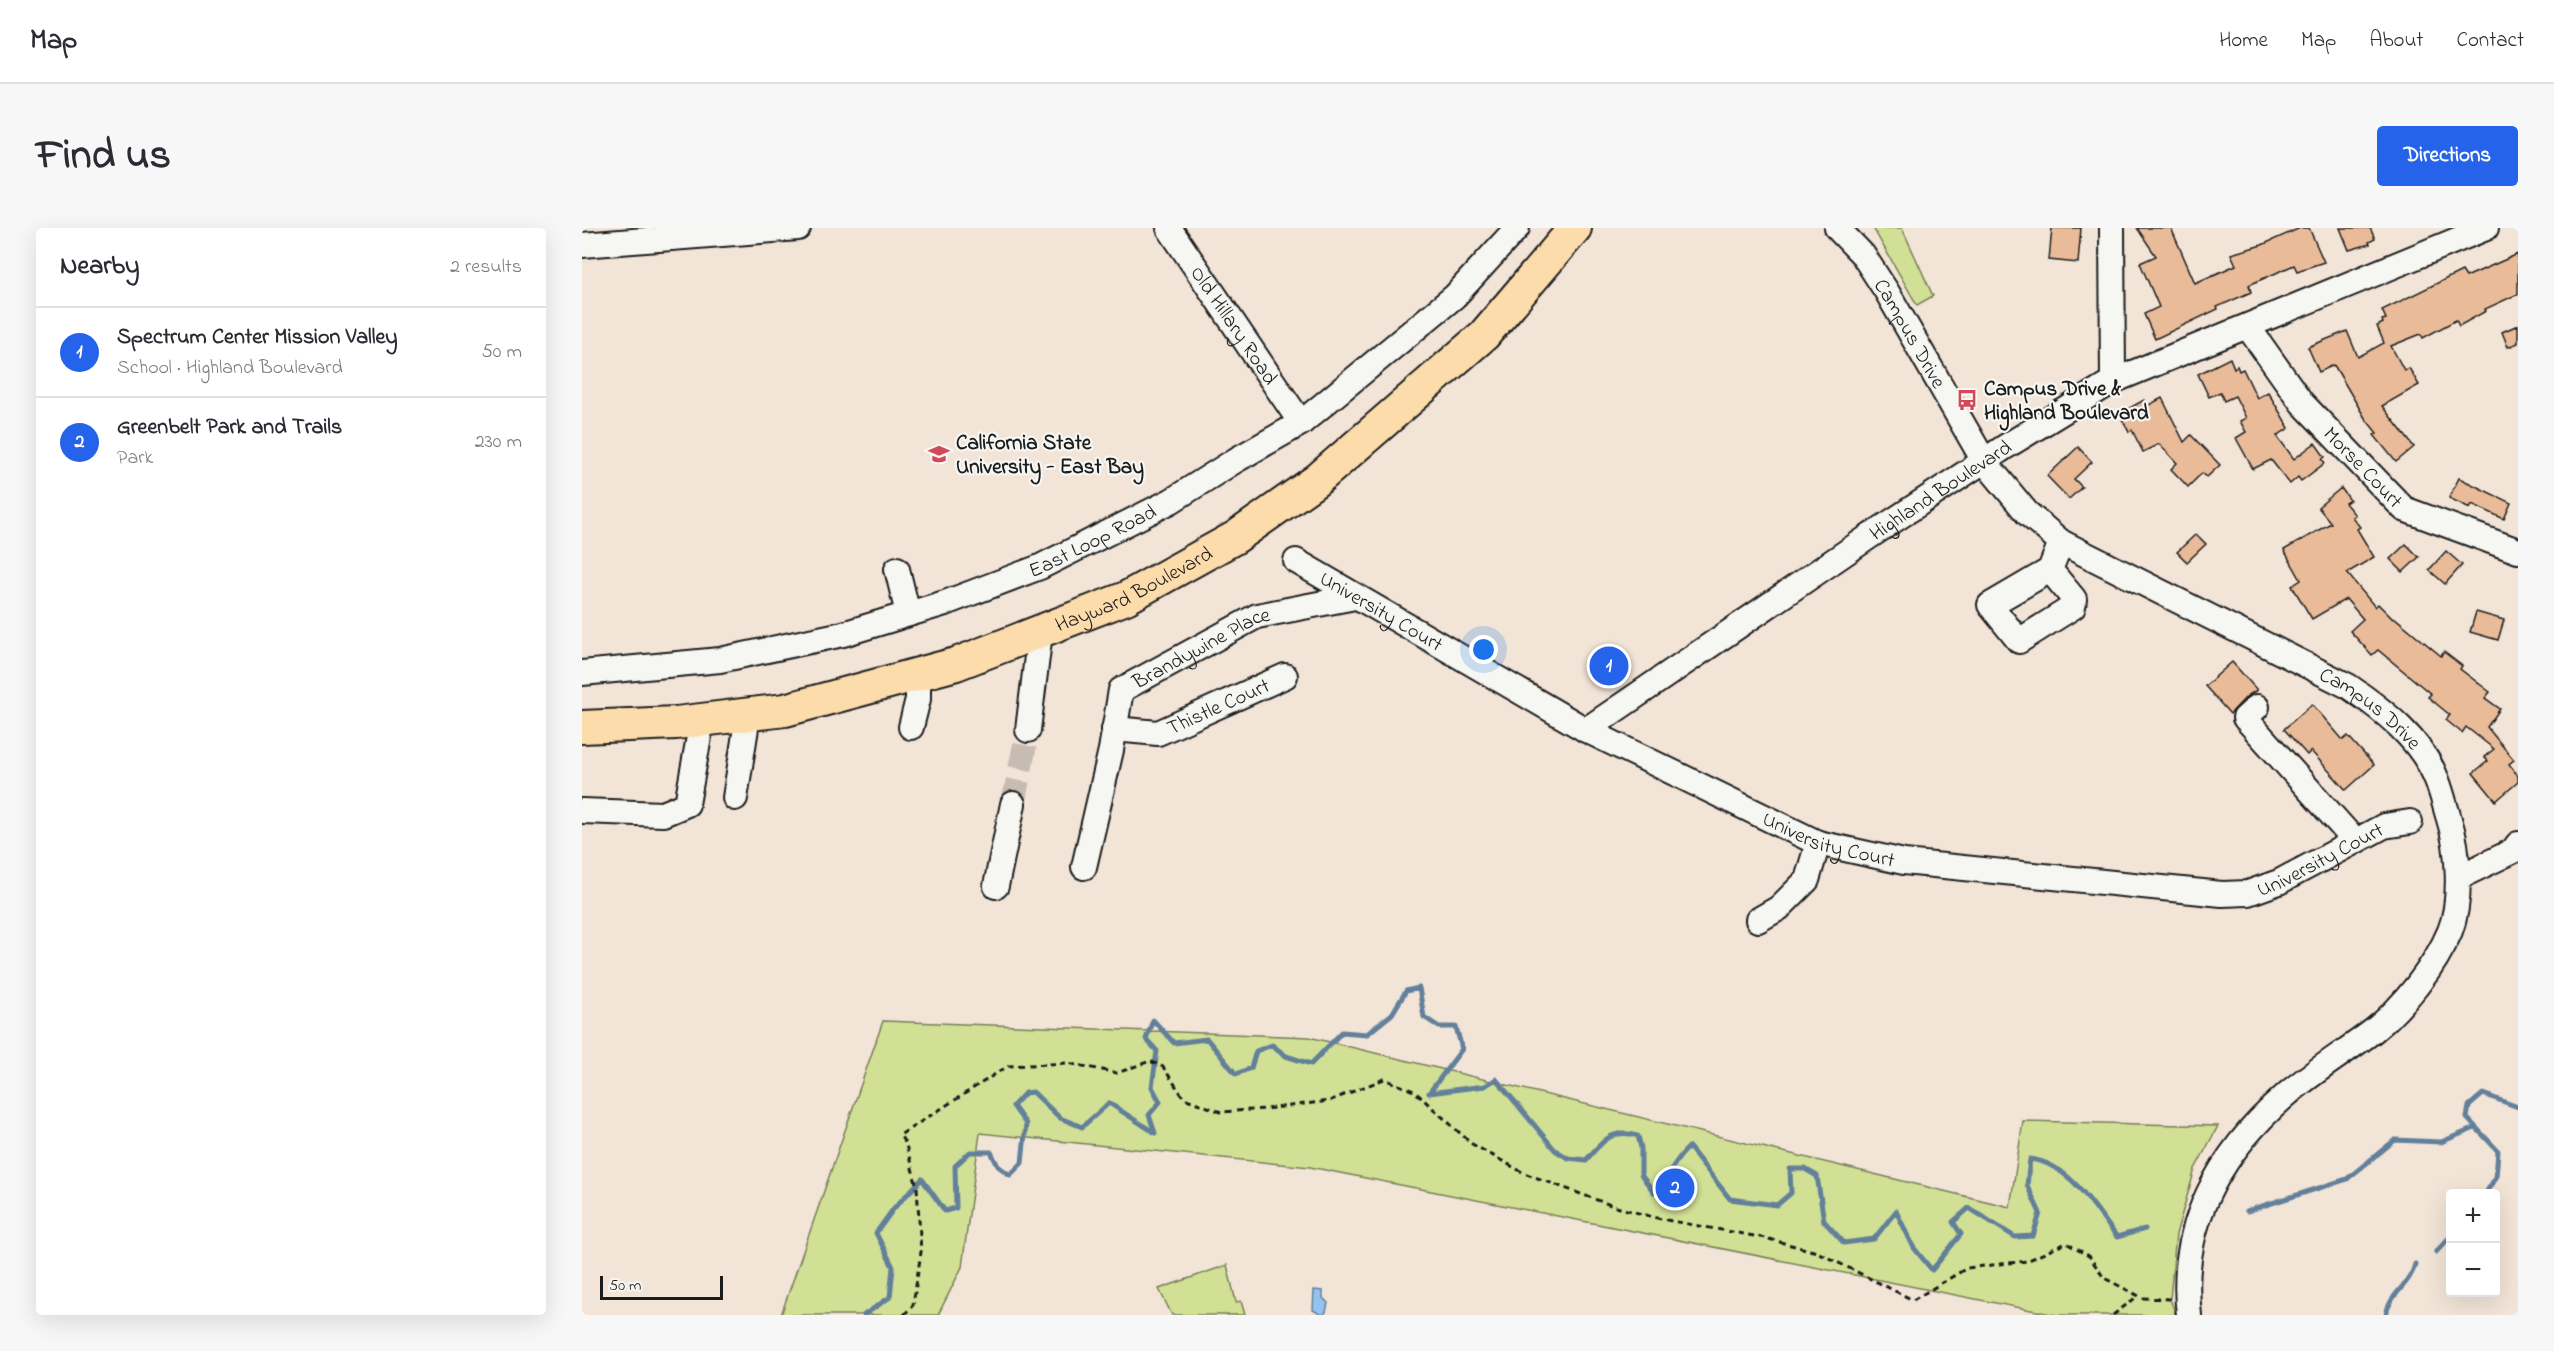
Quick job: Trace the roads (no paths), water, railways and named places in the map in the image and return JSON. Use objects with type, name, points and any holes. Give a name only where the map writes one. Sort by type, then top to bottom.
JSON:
[{"type":"main road","name":"Hayward Boulevard","points":[[582,727],[702,720],[785,710],[956,664],[1126,598],[1236,537],[1317,480],[1484,335],[1575,228]]},
{"type":"street","points":[[582,245],[798,228]]},
{"type":"street","name":"Old Hillary Road","points":[[1169,228],[1301,423]]},
{"type":"street","name":"East Loop Road","points":[[582,673],[720,660],[843,634],[945,603],[1040,567],[1171,501],[1301,423],[1455,296],[1517,228]]},
{"type":"street","name":"Campus Drive","points":[[1837,228],[1863,255],[1887,292],[1984,461],[2027,513],[2061,542],[2348,686],[2382,709],[2416,744],[2437,779],[2452,827],[2459,877],[2450,930],[2417,987],[2374,1030],[2286,1095],[2249,1132],[2222,1168],[2200,1214],[2188,1252],[2188,1308]]},
{"type":"street","points":[[2112,228],[2113,381]]},
{"type":"street","name":"Highland Boulevard","points":[[1586,730],[1861,542],[1984,461],[2113,381],[2486,228]]},
{"type":"street","name":"Morse Court","points":[[2248,327],[2302,403],[2404,509],[2518,551]]},
{"type":"street","points":[[2049,570],[2061,542]]},
{"type":"street","name":"University Court","points":[[1296,561],[1586,730],[1818,843],[1904,862],[2222,894],[2248,892],[2278,882],[2384,826],[2410,822]]},
{"type":"street","points":[[897,569],[908,614]]},
{"type":"street","name":"Brandywine Place","points":[[1084,867],[1111,750],[1121,690],[1257,616],[1355,597]]},
{"type":"street","points":[[1028,730],[1040,632]]},
{"type":"street","points":[[911,727],[918,699],[918,674]]},
{"type":"street","name":"Thistle Court","points":[[1114,729],[1158,733],[1286,676]]},
{"type":"street","points":[[2257,707],[2245,718],[2355,841]]},
{"type":"street","points":[[735,798],[748,715]]},
{"type":"street","points":[[582,811],[663,814],[687,804],[702,720]]},
{"type":"street","points":[[996,886],[1013,804]]},
{"type":"street","points":[[1758,920],[1779,908],[1807,880],[1818,843]]},
{"type":"street","points":[[2459,877],[2513,851],[2518,844]]},
{"type":"water","points":[[1314,1290],[1323,1291],[1323,1298],[1328,1303],[1326,1312],[1322,1315],[1313,1310]]},
{"type":"waterway","points":[[864,1315],[890,1297],[893,1267],[876,1233],[894,1208],[922,1179],[945,1211],[956,1208],[955,1166],[970,1152],[991,1152],[998,1166],[1010,1175],[1022,1163],[1026,1124],[1013,1106],[1025,1093],[1033,1092],[1060,1118],[1082,1127],[1109,1103],[1155,1133],[1149,1115],[1160,1102],[1152,1087],[1157,1051],[1146,1039],[1153,1020],[1174,1043],[1207,1039],[1236,1074],[1251,1068],[1256,1051],[1272,1045],[1286,1056],[1311,1064],[1342,1032],[1367,1034],[1392,1014],[1406,991],[1419,988],[1424,1017],[1439,1027],[1456,1027],[1462,1049],[1429,1093],[1485,1086],[1496,1079],[1555,1150],[1568,1158],[1586,1160],[1603,1142],[1614,1135],[1621,1133],[1638,1136],[1641,1148],[1641,1175],[1654,1192],[1689,1147],[1730,1199],[1777,1205],[1791,1193],[1790,1169],[1805,1169],[1817,1176],[1824,1221],[1844,1243],[1874,1239],[1896,1211],[1914,1248],[1932,1270],[1961,1234],[1953,1222],[1969,1208],[2015,1237],[2033,1236],[2040,1213],[2027,1185],[2030,1159],[2057,1169],[2069,1178],[2090,1200],[2117,1237],[2145,1229]]},
{"type":"waterway","points":[[2488,1189],[2496,1177],[2498,1151],[2467,1118],[2469,1106],[2483,1094],[2518,1107]]},
{"type":"waterway","points":[[2247,1211],[2347,1179],[2395,1140],[2441,1142],[2475,1128]]},
{"type":"waterway","points":[[2436,1252],[2446,1241]]},
{"type":"waterway","points":[[2386,1315],[2391,1301],[2413,1271],[2415,1264]]},
{"type":"tunnel","points":[[1013,804],[1028,730]]},
{"type":"place","name":"Campus Drive & Highland Boulevard","points":[[1967,400]]},
{"type":"place","name":"California State University - East Bay","points":[[939,454]]},
{"type":"place","name":"Spectrum Center Mission Valley","points":[[1609,666]]},
{"type":"place","name":"Greenbelt Park and Trails","points":[[1675,1188]]}]
